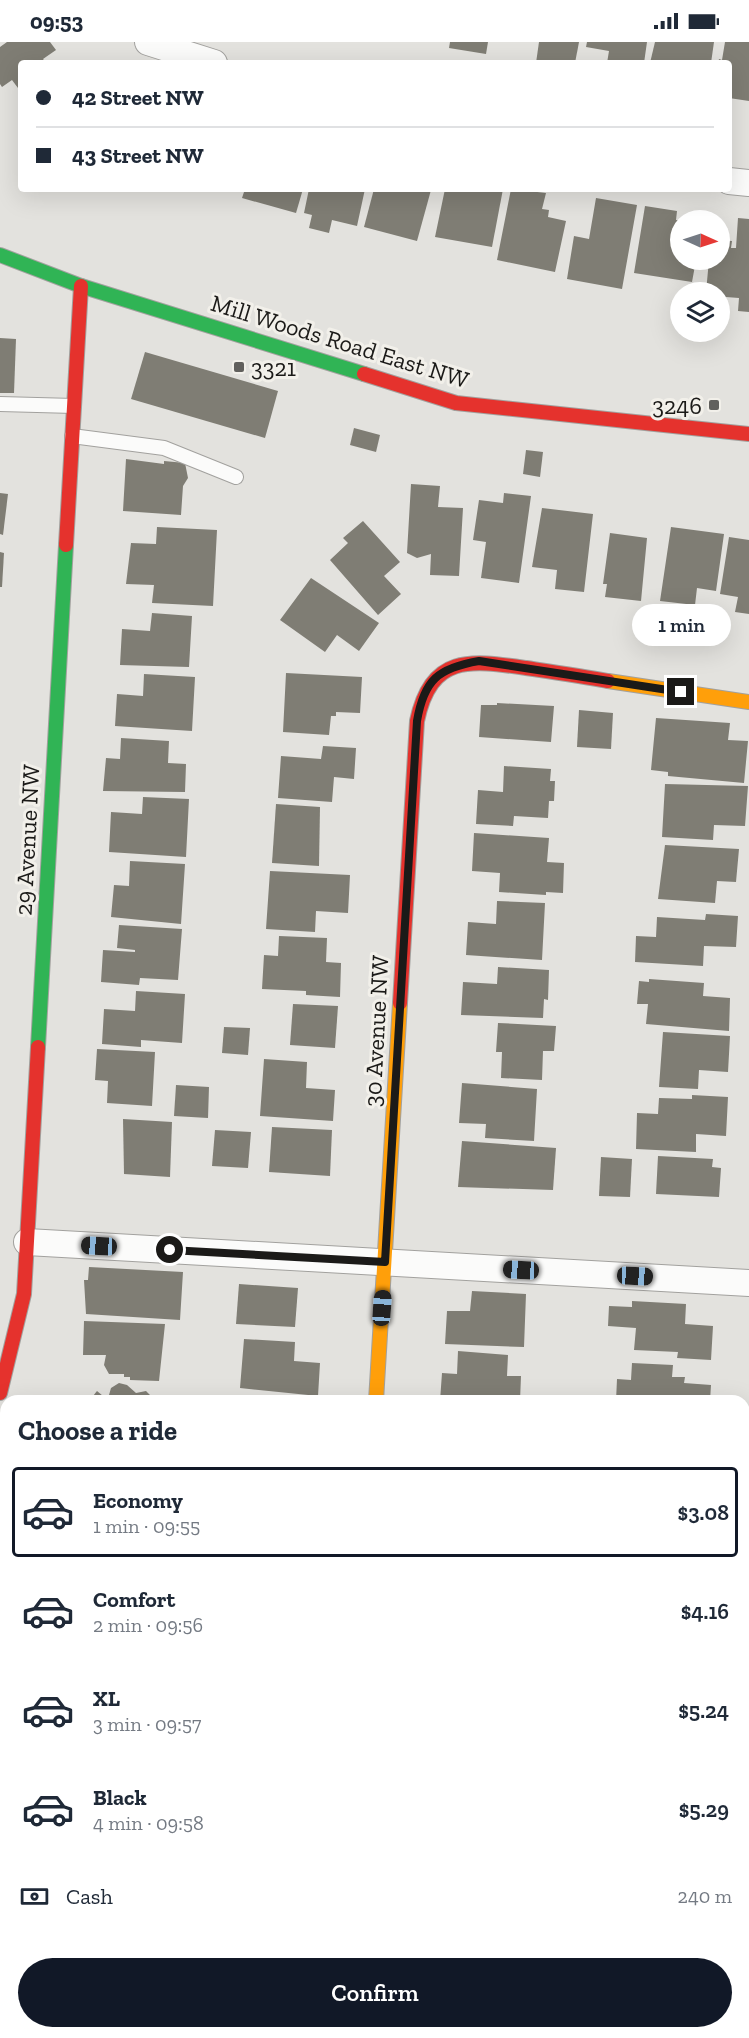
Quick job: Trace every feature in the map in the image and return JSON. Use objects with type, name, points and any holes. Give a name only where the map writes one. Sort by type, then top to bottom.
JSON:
[{"type":"street","points":[[148,42],[205,60]]},
{"type":"street","points":[[732,181],[749,183]]},
{"type":"street","name":"Mill Woods Road East NW","points":[[0,255],[81,286],[456,403],[749,434]]},
{"type":"street","name":"29 Avenue NW","points":[[0,1393],[23,1306],[81,286]]},
{"type":"street","name":"30 Avenue NW","points":[[376,1395],[417,721],[421,698],[432,680],[442,672],[455,665],[479,661],[749,702]]},
{"type":"street","points":[[27,1242],[749,1283]]},
{"type":"lane","points":[[0,404],[74,406]]},
{"type":"lane","points":[[72,436],[164,448],[236,477]]},
{"type":"building","points":[[7,42],[50,42],[56,50],[44,60],[18,60],[18,88],[12,80],[2,87],[0,84],[0,47]]},
{"type":"building","points":[[450,42],[488,42],[486,54],[449,48]]},
{"type":"building","points":[[539,42],[579,42],[576,60],[536,60]]},
{"type":"building","points":[[587,42],[647,42],[644,60],[608,60],[609,51],[586,47]]},
{"type":"building","points":[[655,42],[714,42],[711,60],[651,60]]},
{"type":"building","points":[[725,42],[749,42],[749,101],[732,98],[732,60],[722,60]]},
{"type":"building","points":[[244,192],[302,192],[296,213],[242,198]]},
{"type":"building","points":[[308,192],[364,192],[357,226],[332,220],[329,233],[309,228],[312,215],[304,213]]},
{"type":"building","points":[[373,192],[430,192],[417,241],[364,227]]},
{"type":"building","points":[[444,192],[502,192],[492,247],[435,237]]},
{"type":"building","points":[[510,192],[546,193],[542,209],[549,210],[548,217],[566,221],[555,272],[497,260]]},
{"type":"building","points":[[596,198],[637,205],[622,289],[567,279],[574,236],[589,239]]},
{"type":"building","points":[[645,206],[671,210],[670,270],[694,270],[692,282],[634,273]]},
{"type":"building","points":[[738,218],[749,219],[749,312],[738,311],[739,298],[730,297],[730,282],[707,282],[708,270],[730,270],[730,241],[732,241],[731,248],[736,248]]},
{"type":"building","points":[[0,338],[16,339],[14,393],[0,393]]},
{"type":"building","points":[[145,352],[278,391],[265,438],[131,399]]},
{"type":"building","points":[[354,428],[380,435],[376,452],[350,445]]},
{"type":"building","points":[[526,450],[543,452],[540,477],[523,474]]},
{"type":"building","points":[[126,459],[164,464],[164,461],[185,463],[188,478],[183,486],[181,515],[123,511]]},
{"type":"building","points":[[411,484],[440,486],[438,507],[463,508],[459,576],[430,575],[431,554],[417,558],[407,553]]},
{"type":"building","points":[[0,493],[8,494],[3,535],[0,534]]},
{"type":"building","points":[[504,493],[531,496],[519,583],[481,578],[486,542],[473,540],[479,500],[503,503]]},
{"type":"building","points":[[542,508],[593,514],[584,592],[555,589],[557,570],[532,567]]},
{"type":"building","points":[[363,521],[400,562],[384,576],[401,594],[378,615],[330,560],[348,543],[343,538]]},
{"type":"building","points":[[157,527],[217,530],[213,606],[152,603],[154,585],[126,584],[131,543],[156,544]]},
{"type":"building","points":[[671,527],[724,534],[716,591],[697,588],[695,605],[660,601]]},
{"type":"building","points":[[610,533],[647,538],[641,601],[605,597],[607,584],[603,584]]},
{"type":"building","points":[[729,537],[749,540],[749,614],[735,612],[738,597],[720,594]]},
{"type":"building","points":[[0,552],[4,553],[2,587],[0,587]]},
{"type":"building","points":[[311,578],[379,623],[359,651],[337,635],[325,652],[280,620]]},
{"type":"building","points":[[152,613],[192,616],[189,667],[120,665],[122,629],[150,631]]},
{"type":"building","points":[[286,673],[362,677],[360,713],[336,712],[336,716],[331,716],[329,735],[283,732]]},
{"type":"building","points":[[144,674],[195,677],[192,731],[115,726],[117,694],[143,696]]},
{"type":"building","points":[[497,703],[554,706],[551,742],[479,737],[481,705],[497,705]]},
{"type":"building","points":[[579,710],[613,713],[611,749],[577,747]]},
{"type":"building","points":[[656,718],[730,723],[728,740],[748,741],[744,783],[668,776],[668,772],[651,770]]},
{"type":"building","points":[[121,738],[169,741],[168,763],[186,764],[185,792],[103,791],[106,758],[120,759]]},
{"type":"building","points":[[323,746],[356,748],[354,779],[334,777],[332,802],[278,798],[281,756],[321,759]]},
{"type":"building","points":[[504,766],[551,769],[550,781],[555,781],[554,801],[549,801],[548,818],[514,816],[513,826],[476,824],[478,790],[503,792]]},
{"type":"building","points":[[665,784],[748,786],[745,826],[714,825],[713,840],[662,837]]},
{"type":"building","points":[[143,797],[189,799],[186,857],[109,852],[111,812],[142,814]]},
{"type":"building","points":[[276,804],[320,807],[319,866],[272,863]]},
{"type":"building","points":[[474,833],[549,838],[547,862],[564,863],[563,893],[546,892],[546,895],[499,892],[500,873],[472,871]]},
{"type":"building","points":[[665,845],[739,849],[736,882],[717,881],[715,903],[658,899]]},
{"type":"building","points":[[130,861],[185,864],[181,924],[111,917],[114,885],[129,886]]},
{"type":"building","points":[[270,871],[350,875],[348,913],[316,911],[315,932],[266,929]]},
{"type":"building","points":[[497,901],[545,903],[542,960],[466,955],[468,922],[496,924]]},
{"type":"building","points":[[706,914],[738,916],[736,947],[704,946],[703,966],[635,962],[636,936],[656,937],[657,917],[705,920]]},
{"type":"building","points":[[119,925],[182,929],[178,980],[140,978],[139,985],[101,982],[103,950],[135,952],[135,950],[117,948]]},
{"type":"building","points":[[279,936],[327,938],[326,962],[341,963],[340,997],[306,995],[306,991],[262,989],[264,955],[278,956]]},
{"type":"building","points":[[498,967],[549,970],[548,1000],[544,999],[543,1018],[461,1015],[463,982],[497,984]]},
{"type":"building","points":[[649,979],[704,983],[703,996],[730,998],[729,1031],[646,1024],[648,1004],[637,1004],[639,981],[649,982]]},
{"type":"building","points":[[136,991],[185,994],[182,1043],[141,1040],[141,1047],[102,1044],[104,1009],[135,1011]]},
{"type":"building","points":[[293,1004],[338,1006],[335,1048],[290,1045]]},
{"type":"building","points":[[498,1023],[556,1026],[554,1051],[543,1051],[542,1080],[501,1078],[502,1052],[496,1052]]},
{"type":"building","points":[[224,1027],[250,1028],[248,1055],[222,1053]]},
{"type":"building","points":[[663,1032],[730,1036],[728,1072],[699,1070],[698,1089],[659,1087]]},
{"type":"building","points":[[97,1049],[155,1052],[152,1106],[107,1103],[108,1081],[95,1080]]},
{"type":"building","points":[[264,1059],[307,1062],[306,1088],[335,1090],[333,1121],[260,1116]]},
{"type":"building","points":[[462,1083],[537,1089],[534,1141],[485,1138],[486,1124],[459,1123]]},
{"type":"building","points":[[176,1085],[209,1087],[208,1118],[174,1116]]},
{"type":"building","points":[[692,1095],[728,1097],[726,1136],[696,1134],[696,1152],[636,1149],[637,1113],[658,1114],[659,1098],[692,1099]]},
{"type":"building","points":[[123,1119],[172,1122],[170,1177],[124,1174]]},
{"type":"building","points":[[272,1127],[332,1130],[330,1176],[269,1172]]},
{"type":"building","points":[[215,1130],[251,1132],[248,1168],[212,1166]]},
{"type":"building","points":[[462,1141],[556,1148],[553,1190],[458,1187]]},
{"type":"building","points":[[658,1156],[713,1159],[712,1167],[721,1168],[719,1197],[656,1194]]},
{"type":"building","points":[[601,1157],[632,1159],[630,1197],[599,1196]]},
{"type":"building","points":[[89,1267],[183,1272],[180,1320],[86,1314],[84,1280],[88,1280]]},
{"type":"building","points":[[239,1284],[298,1288],[295,1327],[236,1324]]},
{"type":"building","points":[[472,1291],[526,1294],[524,1347],[445,1344],[447,1311],[470,1311]]},
{"type":"building","points":[[632,1301],[686,1304],[685,1324],[713,1326],[711,1360],[677,1358],[678,1352],[634,1350],[636,1328],[608,1326],[609,1306],[632,1307]]},
{"type":"building","points":[[84,1321],[165,1324],[159,1381],[130,1380],[130,1377],[124,1377],[124,1374],[109,1374],[104,1365],[106,1355],[83,1355]]},
{"type":"building","points":[[244,1339],[295,1342],[294,1361],[320,1363],[318,1395],[240,1388]]},
{"type":"building","points":[[458,1351],[508,1355],[507,1376],[521,1376],[520,1395],[440,1395],[442,1373],[457,1374]]},
{"type":"building","points":[[632,1363],[673,1365],[672,1377],[685,1377],[684,1383],[711,1385],[710,1395],[616,1395],[617,1379],[631,1380]]},
{"type":"building","points":[[119,1383],[127,1385],[136,1393],[146,1391],[150,1395],[109,1395],[111,1388]]},
{"type":"traffic: fast","points":[[0,255],[81,286],[364,374]]},
{"type":"traffic: fast","points":[[38,1047],[66,545]]},
{"type":"traffic: slow","points":[[608,681],[749,702]]},
{"type":"traffic: slow","points":[[376,1395],[400,1003]]},
{"type":"traffic: jam","points":[[66,545],[81,286]]},
{"type":"traffic: jam","points":[[364,374],[456,403],[749,434]]},
{"type":"traffic: jam","points":[[400,1003],[417,721],[423,699],[432,683],[443,673],[456,666],[487,663],[608,681]]},
{"type":"traffic: jam","points":[[0,1393],[24,1294],[38,1047]]},
{"type":"place","name":"3321","points":[[239,367]]},
{"type":"place","name":"3246","points":[[714,405]]},
{"type":"route","points":[[170,1250],[385,1262],[417,721],[421,698],[432,680],[455,665],[479,661],[681,692]]}]
